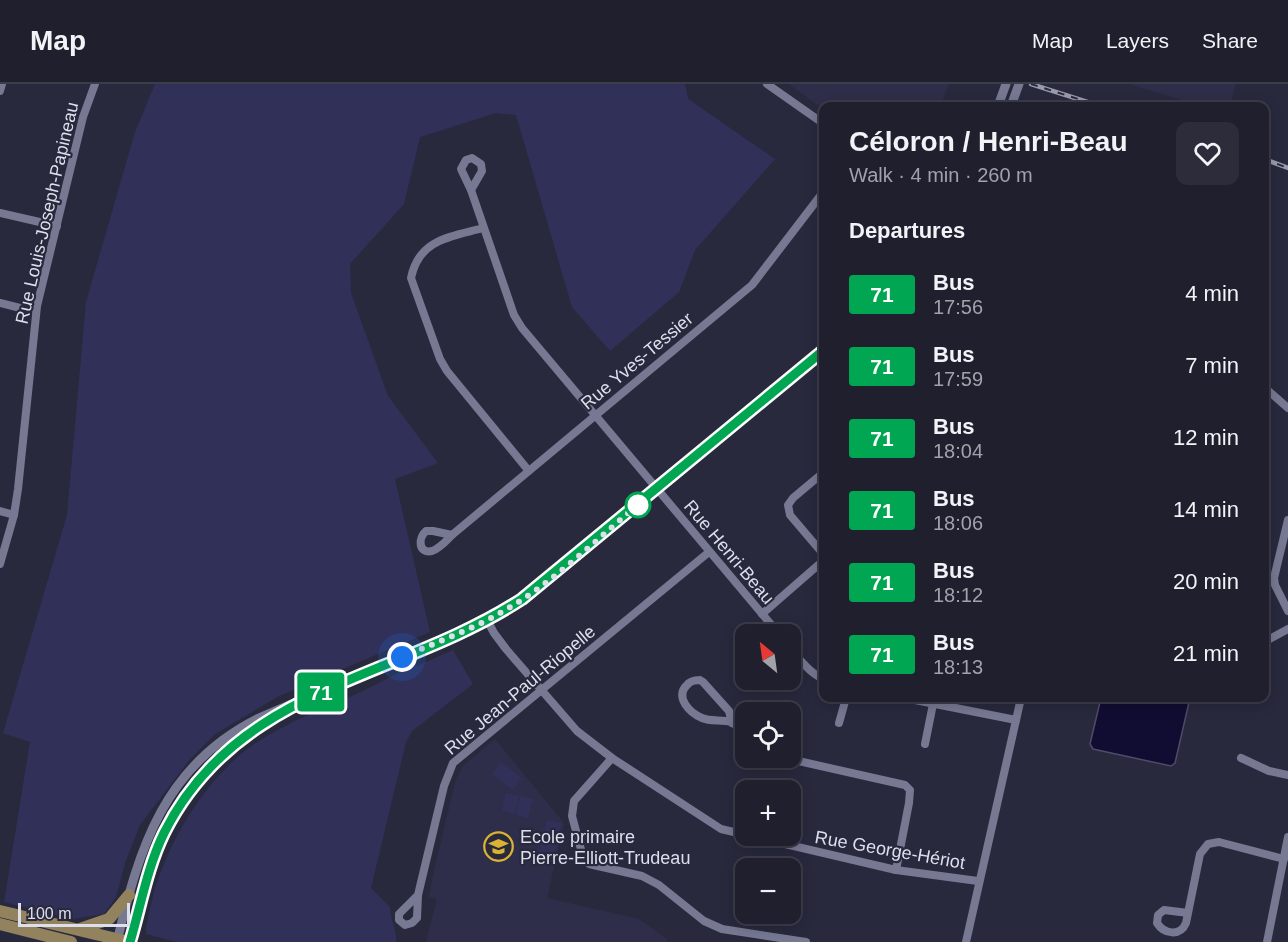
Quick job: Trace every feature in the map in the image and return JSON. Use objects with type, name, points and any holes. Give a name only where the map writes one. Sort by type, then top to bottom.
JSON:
[{"type":"main road","points":[[78,930],[109,919],[129,895]]},
{"type":"main road","points":[[0,911],[124,941]]},
{"type":"main road","points":[[0,924],[71,942]]},
{"type":"street","points":[[0,91],[2,84]]},
{"type":"street","name":"Rue Louis-Joseph-Papineau","points":[[0,564],[14,515],[18,489],[36,312],[83,117],[95,84]]},
{"type":"street","points":[[767,84],[819,120]]},
{"type":"street","points":[[999,102],[1006,84]]},
{"type":"street","points":[[1012,102],[1019,84]]},
{"type":"street","name":"Rue Henri-Beau","points":[[471,190],[514,315],[522,328],[770,624]]},
{"type":"street","name":"Rue Yves-Tessier","points":[[452,536],[528,470],[752,285],[819,198]]},
{"type":"street","points":[[0,213],[57,226]]},
{"type":"street","points":[[483,228],[439,240],[428,248],[414,264],[411,278],[440,359],[447,371],[528,470]]},
{"type":"street","points":[[0,303],[36,312]]},
{"type":"street","points":[[124,941],[129,895],[139,858],[154,823],[191,770],[210,751],[239,728],[269,713],[487,620],[537,589],[819,354]]},
{"type":"street","points":[[1269,391],[1288,408]]},
{"type":"street","points":[[819,476],[788,505],[790,514],[819,549]]},
{"type":"street","points":[[0,512],[14,515]]},
{"type":"street","points":[[1288,520],[1277,557],[1274,581],[1288,611]]},
{"type":"street","name":"Rue Jean-Paul-Riopelle","points":[[418,895],[441,796],[451,766],[709,552]]},
{"type":"street","points":[[1277,557],[1288,560]]},
{"type":"street","points":[[762,614],[819,564]]},
{"type":"street","name":"Rue George-Hériot","points":[[487,620],[494,633],[576,731],[612,758],[721,829],[896,870],[978,881]]},
{"type":"street","points":[[1269,639],[1288,629]]},
{"type":"street","points":[[801,661],[819,675]]},
{"type":"street","points":[[732,723],[729,711],[703,682],[693,681],[685,686],[681,695],[682,702],[693,712],[702,718],[732,723],[735,726]]},
{"type":"street","points":[[124,941],[155,854],[168,825],[184,799],[207,771],[229,750],[266,722],[298,702]]},
{"type":"street","points":[[839,723],[845,702]]},
{"type":"street","points":[[924,702],[1016,720]]},
{"type":"street","points":[[966,942],[1020,702]]},
{"type":"street","points":[[925,744],[933,704]]},
{"type":"street","points":[[612,758],[574,801],[572,816],[583,857],[589,864],[642,876],[659,885],[704,921],[722,929],[806,942]]},
{"type":"street","points":[[1241,758],[1269,771],[1288,775]]},
{"type":"street","points":[[801,762],[905,785],[909,790],[909,803],[896,870]]},
{"type":"street","points":[[1267,942],[1288,837]]},
{"type":"street","points":[[1188,913],[1201,852],[1210,843],[1219,843],[1284,859]]},
{"type":"shaded area","points":[[155,84],[685,84],[688,99],[775,159],[695,250],[679,292],[610,351],[572,307],[516,115],[496,113],[420,137],[404,204],[350,264],[351,293],[388,396],[438,463],[395,479],[430,632],[279,696],[215,734],[190,759],[140,825],[125,863],[116,897],[104,914],[72,919],[4,902],[30,742],[3,733],[67,515],[86,302],[135,132]]},
{"type":"shaded area","points":[[789,84],[949,84],[942,102],[819,102],[819,106]]},
{"type":"shaded area","points":[[1129,84],[1236,84],[1231,102],[1189,102]]},
{"type":"shaded area","points":[[453,650],[473,684],[412,731],[406,742],[371,888],[390,907],[396,942],[177,942],[146,934],[155,887],[167,857],[193,809],[228,766],[254,744],[300,719],[416,664],[417,666]]},
{"type":"shaded area","points":[[1100,702],[1189,702],[1175,763],[1171,766],[1093,749],[1090,744]]},
{"type":"shaded area","name":"Ecole primaire Pierre-Elliott-Trudeau","points":[[495,739],[564,823],[547,898],[639,919],[667,939],[666,942],[426,942],[437,899],[429,897],[456,779],[463,766]]},
{"type":"shaded area","points":[[501,762],[522,778],[513,790],[492,774]]},
{"type":"shaded area","points":[[506,793],[519,796],[515,814],[502,811]]},
{"type":"shaded area","points":[[520,796],[533,799],[528,818],[516,815]]},
{"type":"shaded area","points":[[547,820],[562,823],[554,856],[539,853]]},
{"type":"railway","points":[[1031,84],[1087,102]]},
{"type":"railway","points":[[1269,161],[1288,168]]},
{"type":"bus line","name":"71","points":[[130,942],[146,881],[164,833],[180,806],[217,760],[277,714],[298,702],[480,624],[506,610],[537,589],[819,354]]},
{"type":"place","name":"Ecole primaire Pierre-Elliott-Trudeau","points":[[499,847]]},
{"type":"route","points":[[402,657],[480,624],[513,605],[555,574],[640,503],[638,505]]}]
